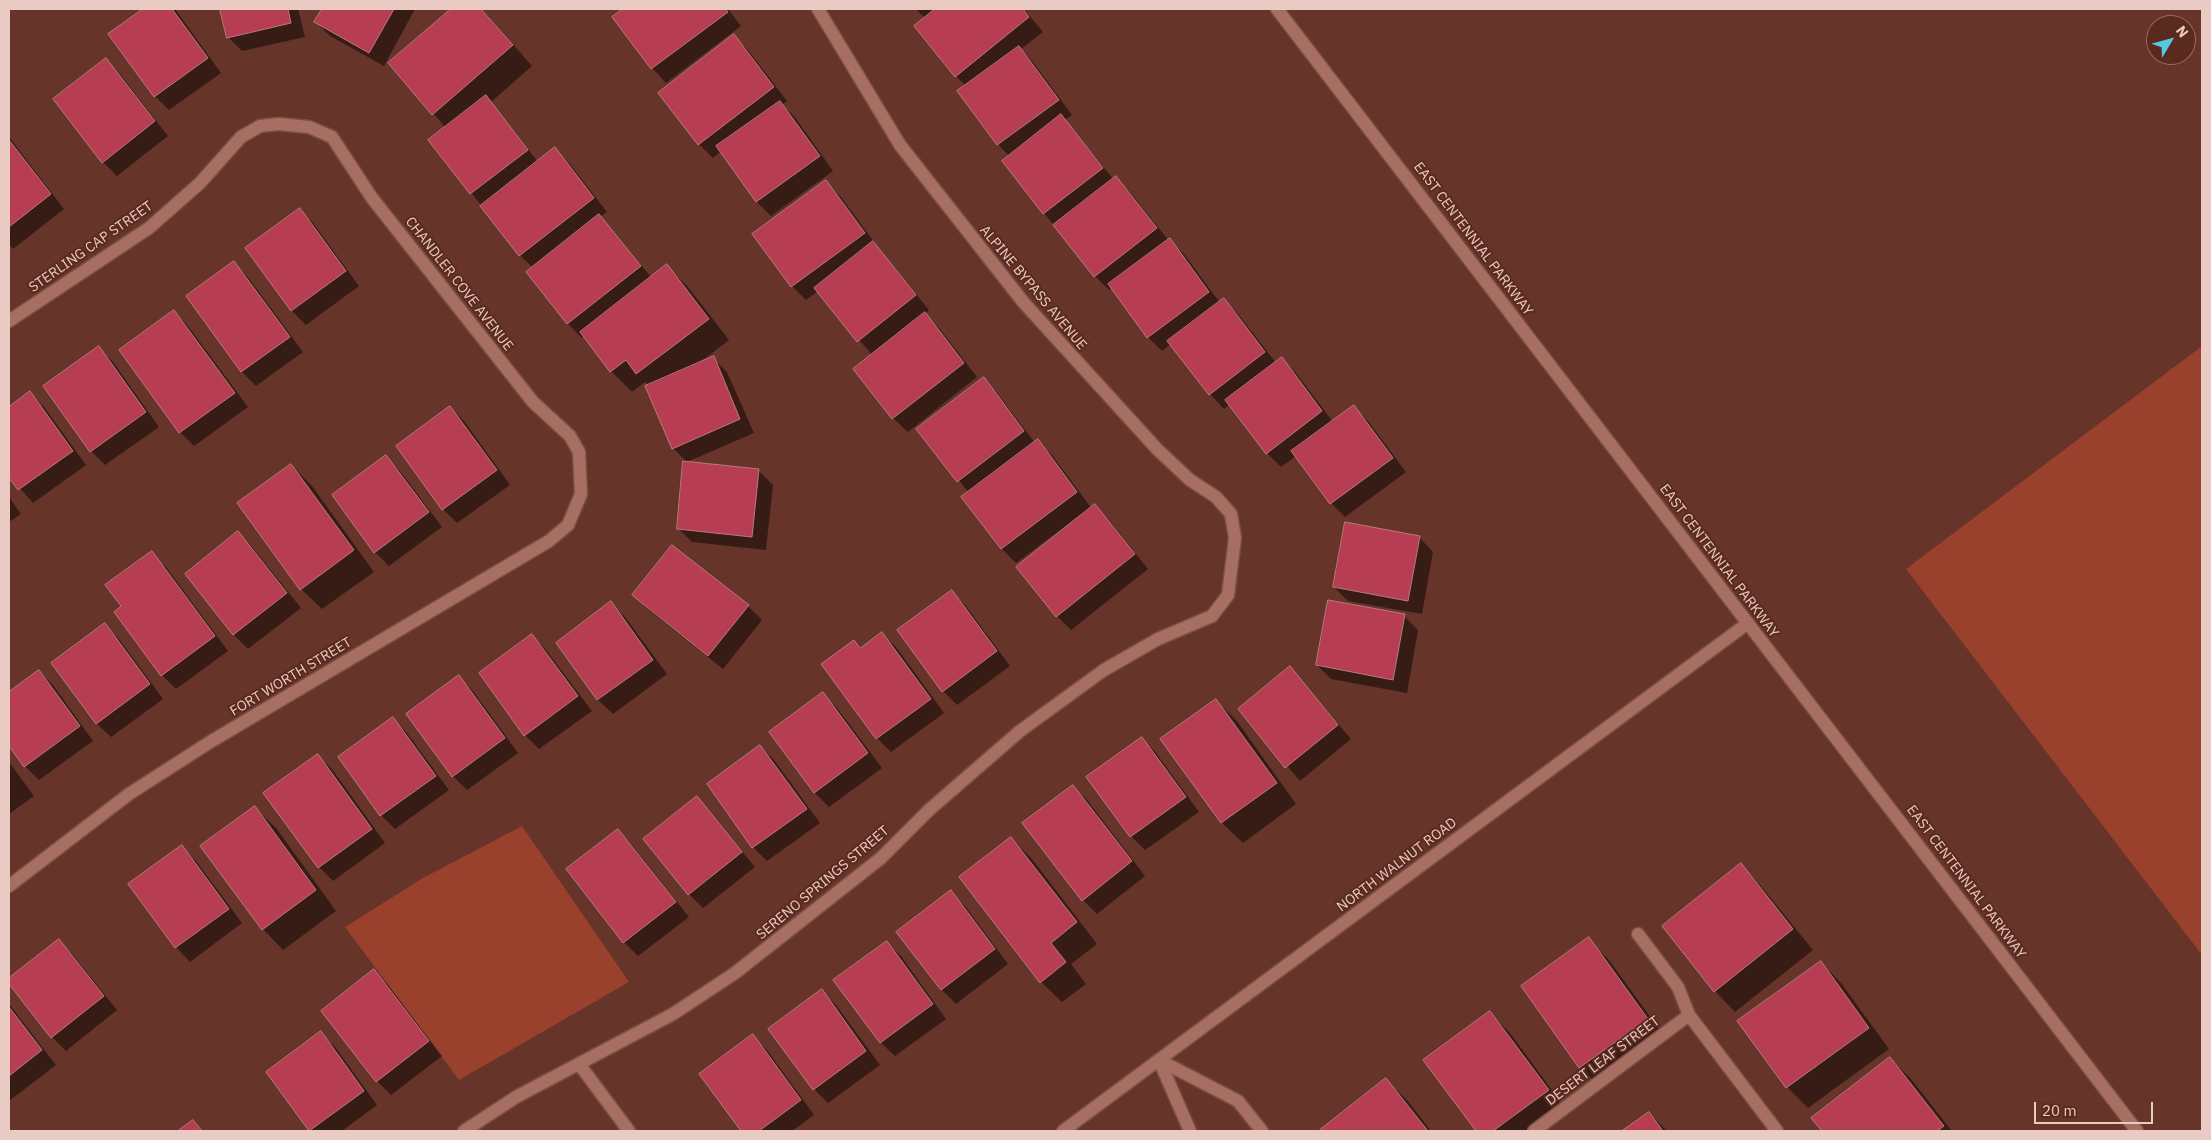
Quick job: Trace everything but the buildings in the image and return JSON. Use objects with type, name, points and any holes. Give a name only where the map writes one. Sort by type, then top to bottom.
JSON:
[{"type":"street","name":"ALPINE BYPASS AVENUE","points":[[818,9],[900,145],[1024,303],[1157,450],[1190,480],[1216,497],[1232,514],[1235,538],[1232,565]]},
{"type":"street","name":"EAST CENTENNIAL PARKWAY","points":[[1277,9],[2137,1131]]},
{"type":"street","name":"STERLING CAP STREET","points":[[9,321],[149,228],[200,183],[241,137],[260,126],[279,124]]},
{"type":"street","name":"CHANDLER COVE AVENUE","points":[[279,124],[310,127],[332,136],[372,198],[534,402],[570,436],[579,452],[582,474],[581,494]]},
{"type":"street","name":"FORT WORTH STREET","points":[[9,886],[137,789],[210,742],[549,541],[568,525],[581,494]]},
{"type":"street","name":"SERENO SPRINGS STREET","points":[[464,1131],[516,1098],[673,1014],[735,973],[881,858],[928,810],[1020,731],[1104,670],[1158,639],[1212,616],[1228,595],[1232,565]]},
{"type":"street","name":"NORTH WALNUT ROAD","points":[[1063,1131],[1748,623]]},
{"type":"street","points":[[1638,934],[1678,986],[1689,1015],[1777,1131]]},
{"type":"street","name":"DESERT LEAF STREET","points":[[1534,1131],[1689,1015]]},
{"type":"street","points":[[1159,1060],[1190,1131]]},
{"type":"street","points":[[1159,1060],[1238,1101],[1262,1131]]},
{"type":"street","points":[[579,1064],[629,1131]]},
{"type":"shaded area","points":[[2202,346],[2202,955],[1906,569]]},
{"type":"shaded area","points":[[522,826],[629,982],[459,1080],[345,927],[423,878]]}]
